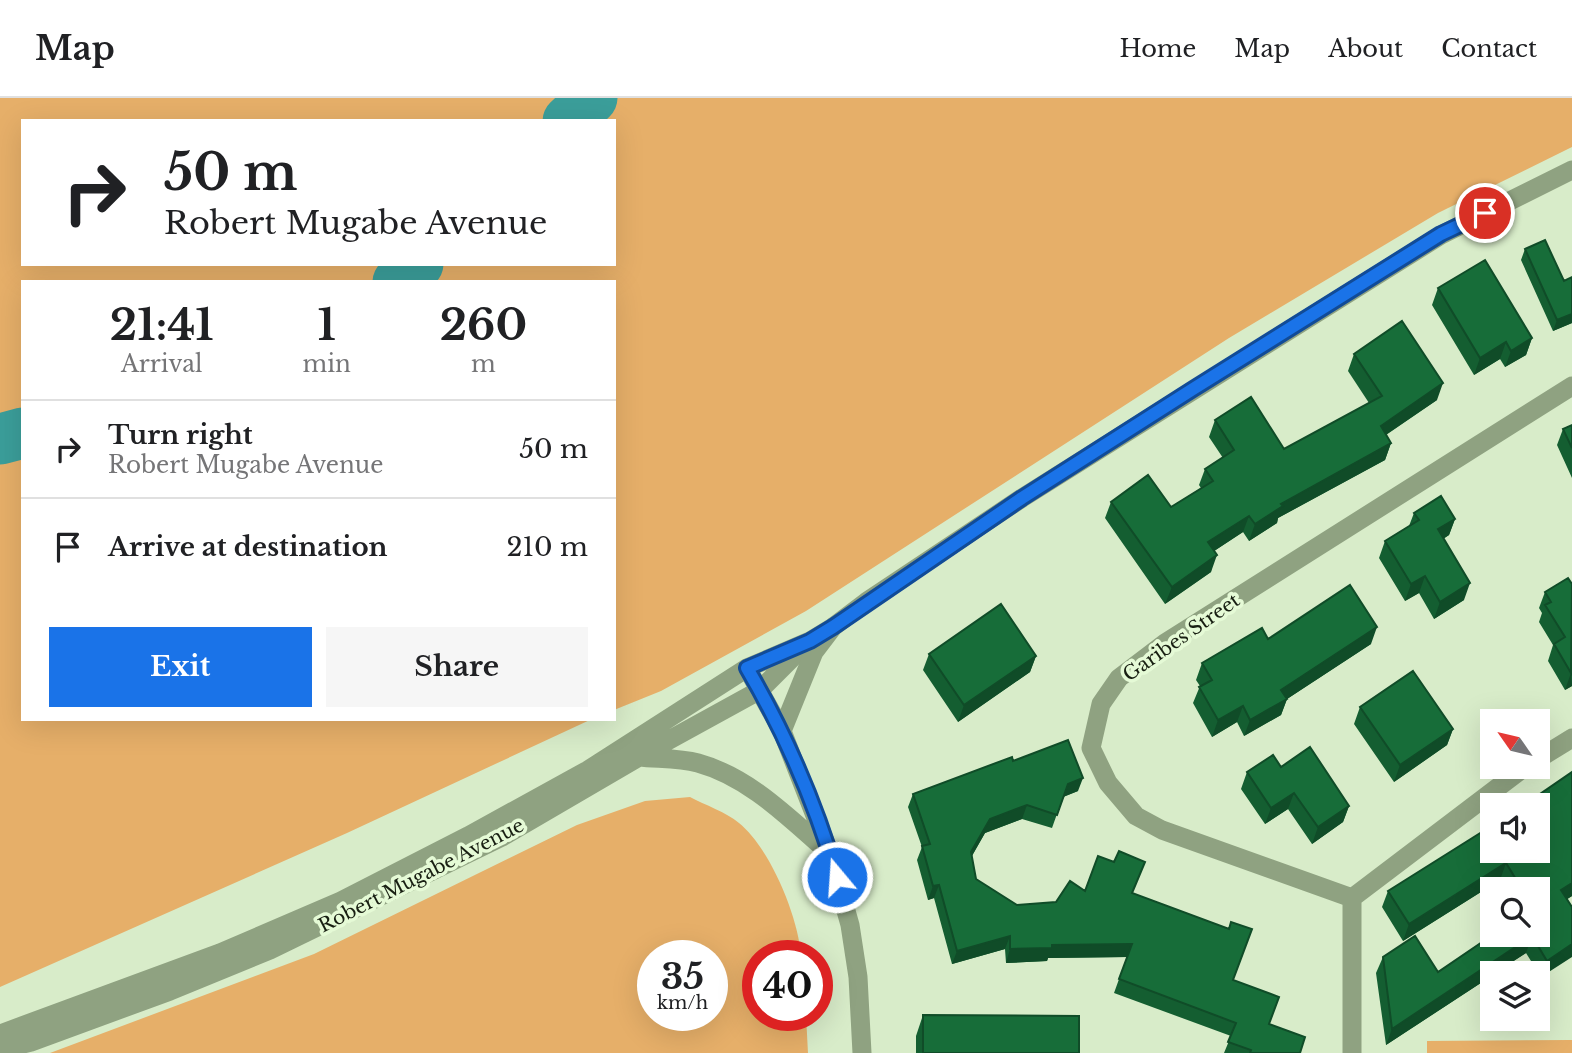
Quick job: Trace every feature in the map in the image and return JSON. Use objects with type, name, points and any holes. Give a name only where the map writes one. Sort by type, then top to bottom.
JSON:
[{"type":"street","name":"Robert Mugabe Avenue","points":[[0,1034],[220,953],[341,901],[468,836],[588,770],[747,668],[810,641],[833,627],[1022,498],[1441,234],[1572,170]]},
{"type":"street","name":"Garibes Street","points":[[1352,898],[1162,830],[1136,816],[1108,783],[1091,748],[1101,704],[1119,678],[1165,643],[1572,386]]},
{"type":"street","points":[[782,731],[814,652],[833,627]]},
{"type":"street","name":"Robert Mugabe Avenue","points":[[0,1050],[31,1042],[170,992],[270,950],[502,837],[760,690],[810,641]]},
{"type":"street","points":[[747,668],[782,731],[830,853],[850,925],[858,977],[862,1053]]},
{"type":"street","points":[[1550,752],[1572,738]]},
{"type":"street","points":[[639,757],[698,763],[732,777],[767,799],[830,853]]},
{"type":"street","points":[[1352,1053],[1352,898],[1509,779]]},
{"type":"shaded area","points":[[0,98],[1572,98],[1572,147],[1438,213],[1229,338],[806,611],[661,691],[616,709],[616,280],[21,280],[21,721],[588,721],[347,833],[0,987]]},
{"type":"shaded area","points":[[690,797],[739,823],[771,865],[788,903],[799,940],[742,940],[742,1031],[807,1031],[808,1053],[50,1053],[314,954],[577,825],[645,801]]},
{"type":"shaded area","points":[[1572,1040],[1572,1053],[1427,1053],[1427,1041]]},
{"type":"building","points":[[1545,240],[1564,281],[1572,277],[1572,314],[1557,320],[1525,249]]},
{"type":"building","points":[[1485,260],[1532,338],[1511,351],[1506,342],[1480,358],[1438,288]]},
{"type":"building","points":[[1402,321],[1443,383],[1381,426],[1391,443],[1281,504],[1283,506],[1255,524],[1249,516],[1208,542],[1217,555],[1172,587],[1111,502],[1148,475],[1171,507],[1213,481],[1205,469],[1234,450],[1215,420],[1251,397],[1284,449],[1382,396],[1354,354]]},
{"type":"building","points":[[1572,425],[1572,448],[1563,429]]},
{"type":"building","points":[[1441,496],[1455,519],[1438,529],[1470,583],[1440,602],[1425,576],[1411,584],[1385,541],[1419,520],[1414,513]]},
{"type":"building","points":[[1568,578],[1572,584],[1571,673],[1554,644],[1565,637],[1545,605],[1551,602],[1545,592]]},
{"type":"building","points":[[1350,585],[1377,627],[1281,690],[1287,699],[1250,720],[1243,706],[1218,720],[1199,687],[1212,680],[1202,663],[1262,628],[1268,639]]},
{"type":"building","points":[[1001,604],[1036,656],[964,705],[929,654]]},
{"type":"building","points":[[1413,671],[1453,729],[1400,765],[1360,707]]},
{"type":"building","points":[[1068,740],[1083,778],[1068,784],[1057,815],[1027,805],[990,819],[971,852],[976,879],[1017,905],[1056,902],[1070,881],[1085,891],[1098,856],[1114,862],[1119,851],[1145,862],[1132,893],[1229,929],[1231,922],[1252,929],[1233,980],[1279,997],[1269,1024],[1305,1037],[1300,1053],[1250,1053],[1251,1050],[1228,1042],[1236,1023],[1119,979],[1132,944],[1052,945],[1052,948],[1010,949],[1010,936],[957,951],[939,885],[933,886],[922,846],[930,844],[913,794],[1012,757],[1013,761]]},
{"type":"building","points":[[1310,747],[1349,806],[1318,827],[1294,793],[1271,808],[1247,772],[1273,755],[1281,767]]},
{"type":"building","points":[[1572,772],[1572,883],[1561,890],[1572,907],[1572,944],[1547,961],[1539,947],[1550,947],[1550,877],[1515,877],[1506,863],[1550,863],[1550,793],[1541,793]]},
{"type":"building","points":[[1480,833],[1480,863],[1506,863],[1409,924],[1388,891]]},
{"type":"building","points":[[1415,936],[1438,972],[1480,944],[1480,947],[1515,947],[1494,961],[1480,961],[1480,971],[1392,1029],[1383,957]]},
{"type":"building","points":[[923,1015],[1079,1016],[1079,1053],[923,1053]]},
{"type":"waterway","points":[[570,119],[592,98]]},
{"type":"waterway","points":[[400,280],[416,266]]},
{"type":"waterway","points":[[0,439],[21,434]]},
{"type":"route","points":[[837,877],[782,731],[747,668],[810,641],[833,627],[1022,498],[1193,389],[1441,234],[1485,213]]}]
